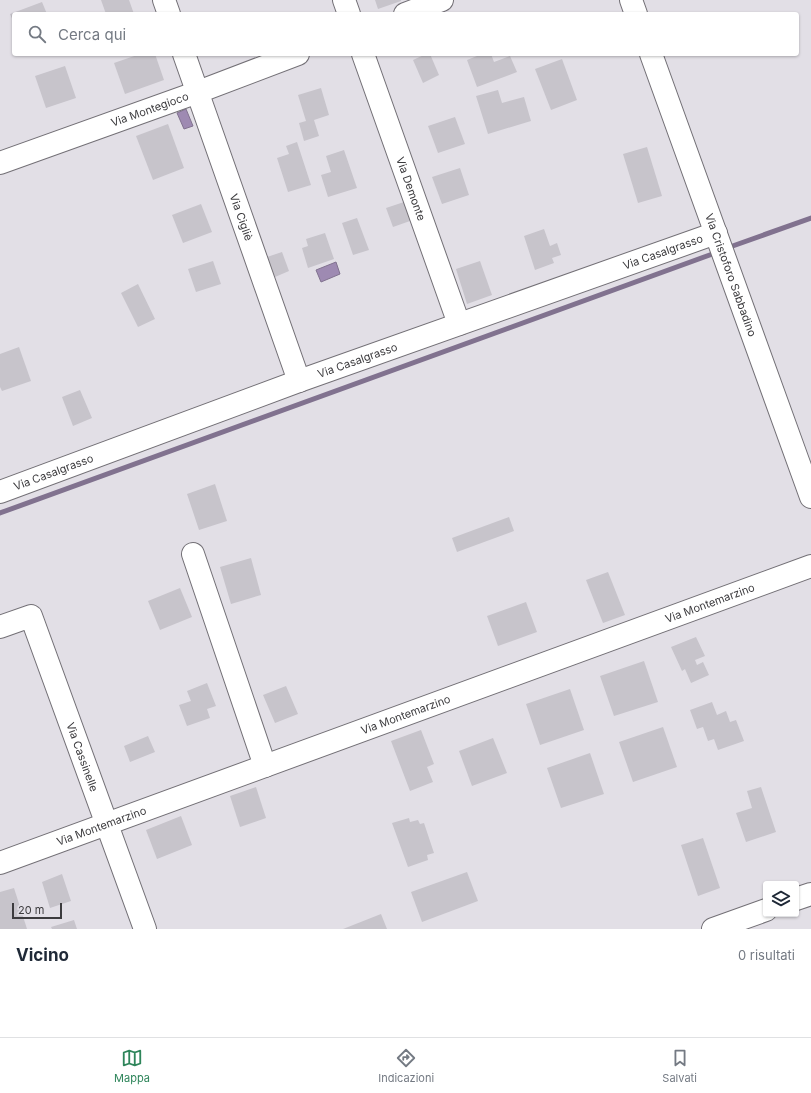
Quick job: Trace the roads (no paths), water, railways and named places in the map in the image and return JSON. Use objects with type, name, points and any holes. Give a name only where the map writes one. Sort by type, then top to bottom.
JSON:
[{"type":"street","points":[[164,0],[168,12]]},
{"type":"street","points":[[344,0],[348,12]]},
{"type":"street","points":[[410,12],[442,0]]},
{"type":"street","points":[[631,0],[635,12]]},
{"type":"street","name":"Via Cigliè","points":[[185,56],[299,382]]},
{"type":"street","name":"Via Montegioco","points":[[0,163],[198,92],[293,56]]},
{"type":"street","name":"Via Demonte","points":[[364,56],[459,324]]},
{"type":"street","name":"Via Cristoforo Sabbadino","points":[[652,56],[811,497]]},
{"type":"street","name":"Via Casalgrasso","points":[[0,492],[459,324],[716,236]]},
{"type":"street","points":[[193,554],[265,766]]},
{"type":"street","name":"Via Montemarzino","points":[[0,863],[108,825],[811,566]]},
{"type":"street","name":"Via Cassinelle","points":[[0,626],[31,616],[145,929]]},
{"type":"street","points":[[799,898],[811,894]]},
{"type":"street","points":[[712,929],[763,911]]},
{"type":"waterway","points":[[727,248],[811,218]]},
{"type":"waterway","points":[[0,513],[718,252]]}]
